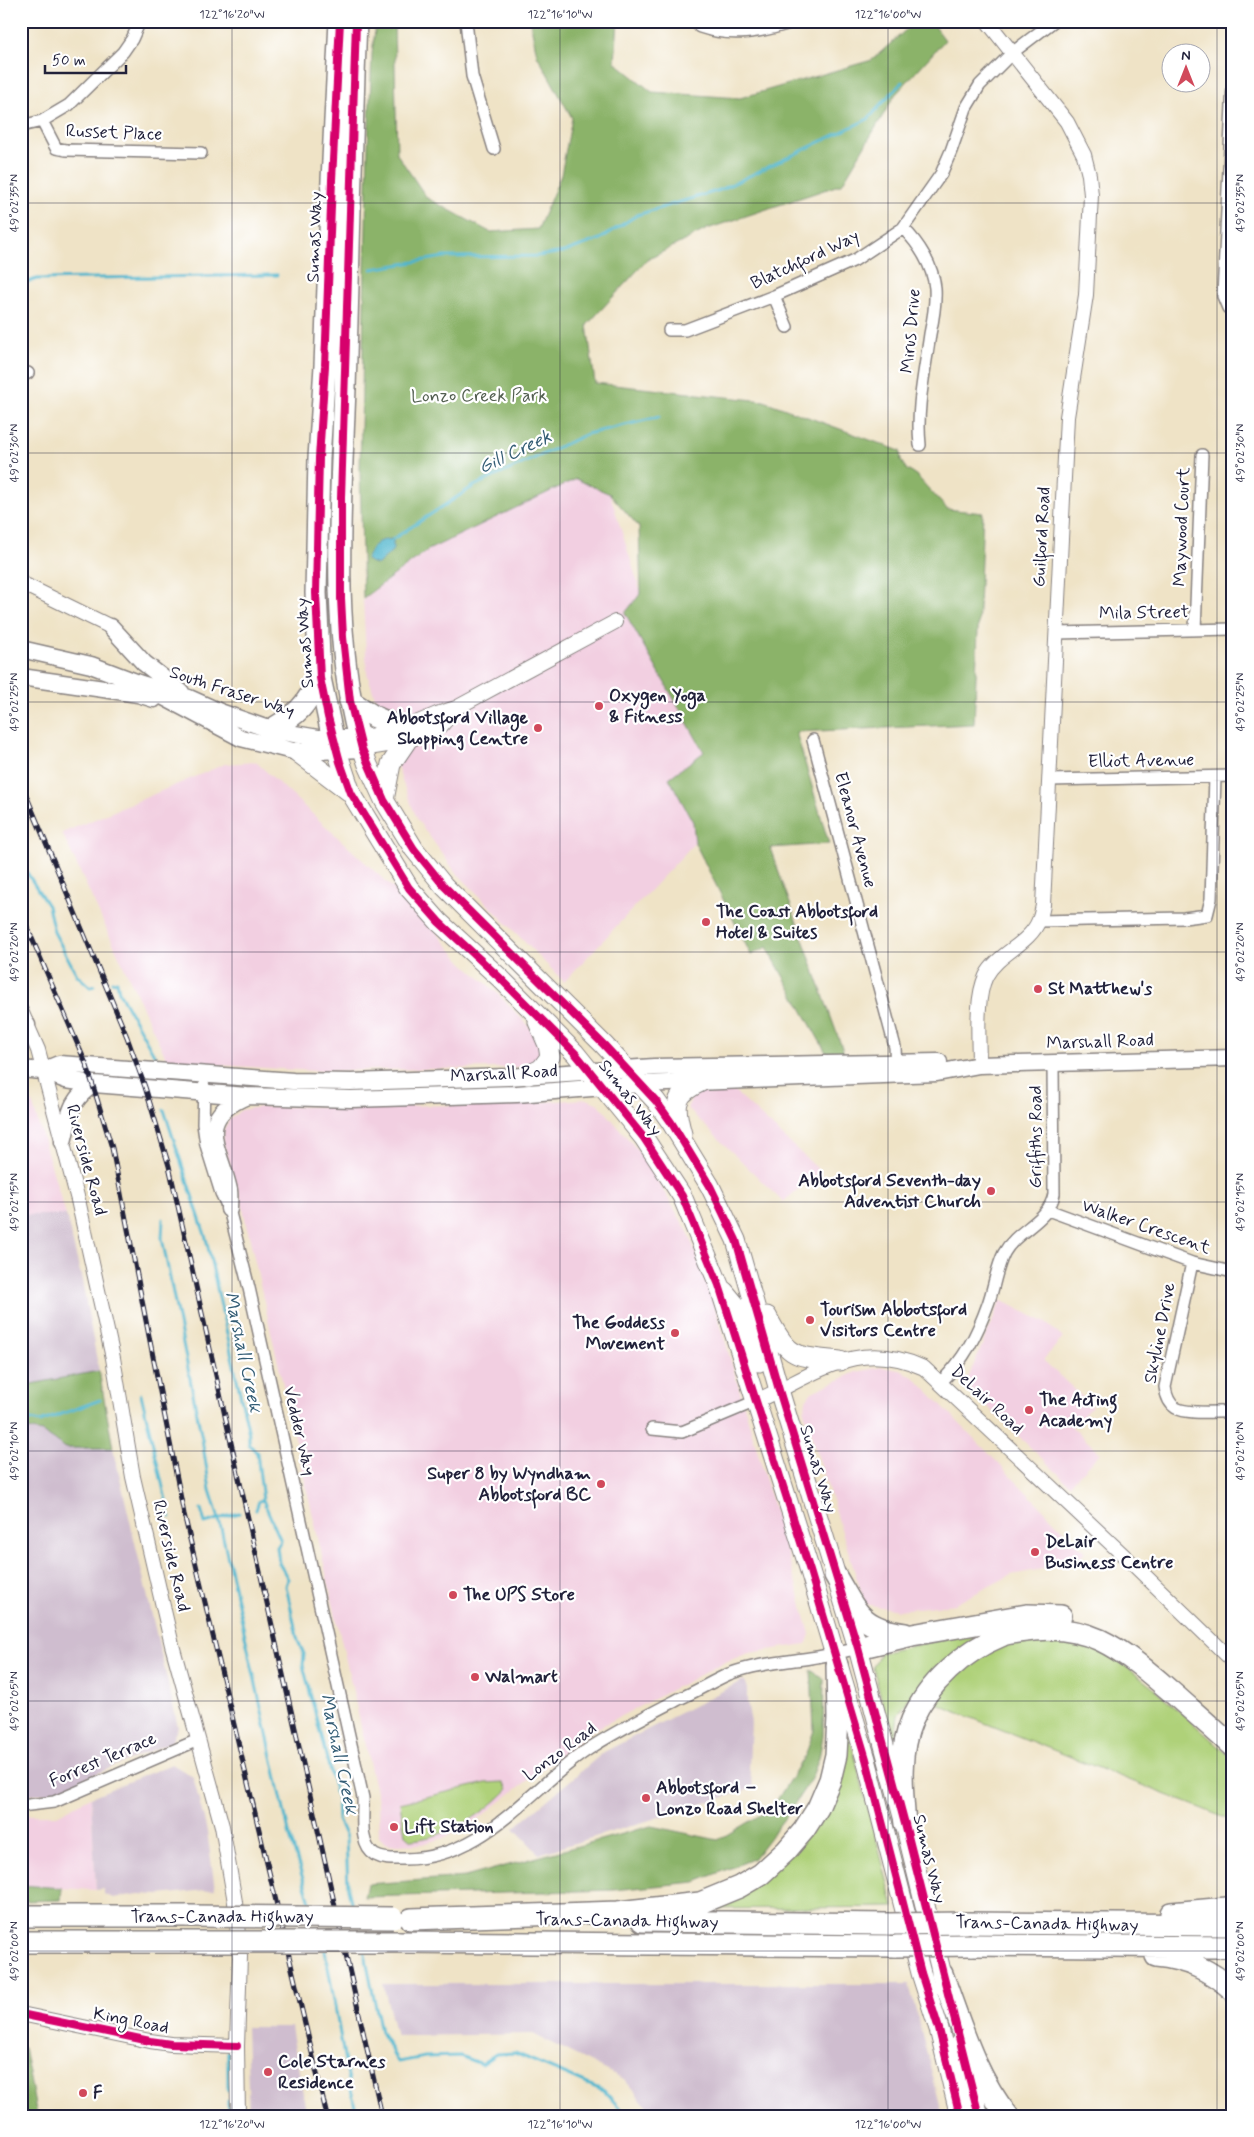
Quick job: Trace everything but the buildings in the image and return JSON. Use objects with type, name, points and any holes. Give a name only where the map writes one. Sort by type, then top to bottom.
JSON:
[{"type":"highway","points":[[326,21],[327,100],[322,238],[326,335]]},
{"type":"highway","name":"Sumas Way","points":[[340,21],[319,458],[316,594],[320,678],[348,743],[414,849],[444,886],[641,1084],[685,1144],[710,1186],[736,1240],[779,1390],[858,1648],[905,1824],[978,2116]]},
{"type":"highway","name":"Sumas Way","points":[[356,21],[341,512],[342,637],[350,702],[348,743],[351,793],[409,888],[439,922],[576,1053],[644,1138],[682,1196],[719,1285],[810,1571],[866,1759],[921,1973],[939,2029],[960,2116]]},
{"type":"highway","points":[[351,139],[361,61],[363,21]]},
{"type":"highway","points":[[319,458],[326,528],[332,663],[339,708],[348,743]]},
{"type":"highway","points":[[271,730],[301,710],[320,678]]},
{"type":"highway","points":[[350,702],[404,735],[390,764],[384,800]]},
{"type":"highway","points":[[297,752],[351,793]]},
{"type":"highway","points":[[528,1075],[541,1069],[550,1057],[548,1045],[535,1013]]},
{"type":"highway","points":[[685,1144],[677,1116],[679,1098],[686,1089],[701,1082]]},
{"type":"highway","points":[[750,1284],[780,1342],[787,1348],[795,1354],[808,1357],[840,1360]]},
{"type":"highway","points":[[719,1285],[743,1314],[762,1372],[766,1380],[779,1390]]},
{"type":"highway","points":[[835,1576],[858,1613],[869,1625],[883,1631],[912,1635]]},
{"type":"highway","points":[[858,1648],[912,1635],[1027,1614],[1058,1615],[1103,1627],[1142,1651],[1233,1731]]},
{"type":"highway","points":[[905,1824],[901,1776],[905,1745],[912,1720],[927,1693],[946,1672],[972,1651],[1002,1635],[1043,1628],[1073,1631],[1100,1640],[1126,1655],[1152,1675],[1233,1747]]},
{"type":"highway","points":[[402,1919],[618,1912],[700,1903],[739,1887],[761,1874],[786,1851],[804,1830],[818,1808],[830,1780],[836,1754],[838,1718],[835,1659]]},
{"type":"highway","points":[[1101,1926],[1147,1914],[1233,1906]]},
{"type":"highway","name":"Trans-Canada Highway","points":[[21,1916],[188,1916],[889,1924],[965,1923],[1101,1926],[1233,1925]]},
{"type":"highway","name":"Trans-Canada Highway","points":[[21,1942],[398,1942],[1233,1947]]},
{"type":"highway","points":[[1029,1946],[1162,1957],[1191,1962],[1215,1975],[1233,1990]]},
{"type":"highway","points":[[942,1974],[973,2057],[991,2094],[1008,2116]]},
{"type":"main road","points":[[111,626],[144,663],[186,703]]},
{"type":"main road","name":"South Fraser Way","points":[[21,649],[91,665],[186,703],[220,712],[271,730],[348,743]]},
{"type":"main road","points":[[21,677],[186,703]]},
{"type":"main road","name":"South Fraser Way","points":[[186,703],[241,738],[297,752],[348,743]]},
{"type":"main road","name":"Marshall Road","points":[[21,1069],[42,1070],[66,1080],[94,1084],[247,1096],[351,1099],[460,1097],[641,1084],[701,1082],[896,1069],[939,1062],[974,1066],[1233,1058]]},
{"type":"main road","name":"Marshall Road","points":[[42,1070],[59,1064],[293,1081],[351,1082],[459,1079],[627,1068],[733,1064],[896,1069]]},
{"type":"main road","points":[[63,1142],[74,1102],[81,1093],[94,1084]]},
{"type":"main road","points":[[229,1209],[229,1191],[214,1144],[214,1132],[220,1112],[235,1101],[247,1096]]},
{"type":"street","points":[[21,126],[42,120],[69,105],[124,52],[140,21]]},
{"type":"street","points":[[466,21],[472,76],[494,148]]},
{"type":"street","points":[[699,21],[700,27],[716,32],[752,33],[796,21]]},
{"type":"street","name":"Guilford Road","points":[[988,21],[1067,122],[1075,135],[1086,161],[1091,196],[1086,295],[1067,417],[1044,885],[1039,921]]},
{"type":"street","name":"Blatchford Way","points":[[669,330],[685,330],[774,296],[856,260],[903,228],[925,200],[941,174],[971,97],[991,72],[1012,53],[1054,21]]},
{"type":"street","points":[[1233,83],[1222,296],[1228,308],[1233,310]]},
{"type":"street","name":"Russet Place","points":[[42,120],[56,148],[66,150],[201,153]]},
{"type":"street","name":"Mirus Drive","points":[[903,228],[913,238],[927,261],[935,288],[934,312],[918,422],[920,445]]},
{"type":"street","points":[[774,296],[787,326]]},
{"type":"street","name":"Maywood Court","points":[[1195,630],[1202,455]]},
{"type":"street","points":[[21,583],[111,626]]},
{"type":"street","name":"South Fraser Way","points":[[348,743],[404,735],[437,714],[456,708],[615,622]]},
{"type":"street","name":"Mila Street","points":[[1056,633],[1233,629]]},
{"type":"street","name":"Eleanor Avenue","points":[[813,740],[895,1047],[896,1069]]},
{"type":"street","name":"Elliot Avenue","points":[[1049,780],[1233,776]]},
{"type":"street","points":[[974,1066],[980,1001],[986,976],[1004,956],[1030,933],[1039,921],[1184,918],[1207,915],[1211,899],[1215,777]]},
{"type":"street","name":"Riverside Road","points":[[23,1024],[38,1050],[63,1142],[92,1260],[113,1358],[134,1477],[172,1644],[222,1826],[235,1902],[240,1957],[236,2046],[238,2116]]},
{"type":"street","name":"Griffiths Road","points":[[941,1382],[966,1354],[988,1306],[1003,1254],[1018,1234],[1048,1210],[1054,1194],[1053,1064]]},
{"type":"street","name":"Vedder Way","points":[[204,1074],[204,1136],[221,1193],[229,1209],[249,1288],[362,1798]]},
{"type":"street","name":"Walker Crescent","points":[[1048,1210],[1192,1263],[1233,1272]]},
{"type":"street","name":"Skyline Drive","points":[[1192,1263],[1165,1388],[1167,1399],[1176,1408],[1186,1411],[1233,1412]]},
{"type":"street","name":"DeLair Road","points":[[652,1429],[682,1432],[756,1401],[840,1360],[862,1355],[904,1358],[924,1368],[941,1382],[1233,1661]]},
{"type":"street","name":"Lonzo Road","points":[[362,1798],[366,1846],[374,1855],[389,1859],[437,1856],[461,1848],[496,1826],[594,1745],[728,1674],[760,1664],[835,1659],[858,1648]]},
{"type":"street","name":"Forrest Terrace","points":[[21,1806],[54,1802],[198,1740]]},
{"type":"street","name":"King Road","points":[[21,2014],[150,2041],[171,2044],[236,2046]]},
{"type":"shaded area","name":"Abbotsford Village Shopping Centre","points":[[576,479],[610,494],[641,593],[625,613],[732,803],[564,982],[454,870],[417,819],[402,781],[367,673],[363,599],[428,550]]},
{"type":"shaded area","points":[[256,762],[420,913],[462,962],[496,992],[538,1036],[543,1046],[540,1057],[533,1063],[519,1067],[315,1071],[168,1062],[62,833],[225,764]]},
{"type":"shaded area","points":[[734,1091],[820,1171],[783,1202],[687,1108],[692,1097],[702,1092]]},
{"type":"shaded area","points":[[21,1094],[32,1102],[66,1215],[21,1215]]},
{"type":"shaded area","points":[[587,1099],[599,1104],[644,1158],[688,1232],[713,1300],[810,1634],[806,1644],[749,1653],[725,1662],[590,1732],[469,1826],[443,1838],[422,1844],[396,1845],[385,1843],[379,1837],[378,1801],[240,1196],[223,1143],[224,1129],[229,1120],[241,1110],[260,1107],[498,1105]]},
{"type":"shaded area","points":[[21,1215],[66,1215],[81,1276],[99,1371],[21,1386]]},
{"type":"shaded area","points":[[1001,1300],[1046,1323],[1063,1338],[1043,1360],[1092,1406],[1072,1427],[1100,1453],[1070,1485],[964,1382],[969,1376]]},
{"type":"shaded area","points":[[882,1367],[900,1370],[915,1378],[1085,1552],[1074,1563],[1011,1575],[955,1604],[898,1610],[865,1604],[804,1412],[806,1400],[812,1392],[856,1372]]},
{"type":"shaded area","points":[[21,1428],[42,1432],[66,1448],[113,1448],[178,1727],[171,1742],[49,1794],[21,1794]]},
{"type":"shaded area","points":[[744,1680],[747,1689],[751,1723],[749,1769],[754,1788],[539,1854],[514,1828],[604,1752]]},
{"type":"shaded area","points":[[172,1764],[193,1777],[207,1831],[215,1889],[159,1895],[139,1894],[113,1898],[104,1894],[104,1889],[96,1890],[91,1797]]},
{"type":"shaded area","points":[[91,1797],[96,1890],[21,1886],[21,1815],[57,1815]]},
{"type":"shaded area","points":[[383,1984],[909,1984],[943,2116],[655,2116],[624,2079],[533,2034],[396,2036]]},
{"type":"shaded area","points":[[246,2027],[291,2027],[307,2116],[249,2116]]},
{"type":"green space","name":"Lonzo Creek Park","points":[[376,21],[394,21],[397,154],[427,198],[490,232],[538,229],[561,175],[572,118],[537,55],[530,21],[618,21],[615,62],[652,92],[740,98],[872,60],[916,21],[931,21],[945,40],[895,95],[842,184],[707,229],[647,260],[587,325],[595,383],[764,401],[900,451],[901,461],[907,470],[916,475],[947,509],[983,513],[974,724],[796,732],[829,844],[770,848],[845,1056],[828,1056],[767,947],[751,955],[695,843],[693,822],[669,778],[704,752],[625,613],[641,593],[639,527],[610,494],[576,479],[428,550],[363,598],[360,468],[368,147],[372,54]]},
{"type":"green space","points":[[99,1371],[113,1448],[66,1448],[42,1432],[21,1428],[21,1386]]},
{"type":"green space","points":[[984,1630],[1055,1637],[1106,1651],[1157,1691],[1233,1759],[1233,1821],[929,1701],[909,1698],[898,1715],[894,1746],[873,1667],[880,1653]]},
{"type":"green space","points":[[811,1670],[824,1679],[823,1736],[819,1758],[811,1779],[787,1815],[753,1859],[695,1882],[614,1890],[364,1897],[367,1884],[465,1877],[651,1826],[718,1840],[772,1808],[806,1754],[814,1730]]},
{"type":"green space","points":[[849,1735],[894,1907],[705,1909],[824,1814]]},
{"type":"green space","points":[[503,1782],[508,1789],[487,1808],[464,1823],[438,1835],[425,1838],[411,1840],[405,1835],[400,1803],[486,1783]]},
{"type":"green space","points":[[21,1885],[62,1888],[61,1900],[21,1901]]},
{"type":"green space","points":[[21,2047],[24,2047],[37,2116],[21,2116]]},
{"type":"water","points":[[393,539],[393,550],[377,565],[366,560],[376,544],[383,540]]},
{"type":"waterway","points":[[372,269],[444,257],[538,256],[564,252],[600,239],[637,215],[720,190],[868,119],[902,82]]},
{"type":"waterway","points":[[21,284],[37,279],[277,275]]},
{"type":"waterway","name":"Gill Creek","points":[[393,539],[474,486],[587,434],[659,417]]},
{"type":"waterway","points":[[21,863],[48,906],[54,932],[77,975],[90,987],[94,986]]},
{"type":"waterway","points":[[112,982],[117,981],[119,992],[156,1058]]},
{"type":"waterway","name":"Marshall Creek","points":[[164,1110],[206,1238],[249,1434],[249,1444],[257,1453],[263,1500],[281,1541],[277,1547],[279,1563],[288,1579],[286,1586],[298,1641],[304,1654],[303,1665],[337,1799],[338,1820],[346,1837],[348,1889],[353,1910]]},
{"type":"waterway","points":[[163,1219],[162,1238],[202,1439],[210,1490],[219,1519],[290,1837],[312,1908]]},
{"type":"waterway","points":[[141,1394],[170,1517]]},
{"type":"waterway","points":[[21,1418],[40,1422],[100,1400]]},
{"type":"waterway","points":[[256,1510],[259,1501],[263,1500]]},
{"type":"waterway","points":[[201,1509],[205,1523],[239,1513]]},
{"type":"waterway","name":"Marshall Creek","points":[[364,1949],[381,2032],[398,2062],[425,2057],[460,2056],[481,2064],[496,2054],[515,2053],[604,2091],[627,2116]]},
{"type":"waterway","points":[[325,1950],[345,2062],[362,2067]]},
{"type":"waterway","points":[[228,2051],[228,2091]]},
{"type":"waterway","points":[[345,2062],[357,2116]]},
{"type":"waterway","points":[[228,2101],[228,2116]]},
{"type":"railway","points":[[21,783],[127,1037],[145,1087],[169,1166],[382,2116]]},
{"type":"railway","points":[[21,913],[87,1066],[112,1148],[184,1514],[327,2116]]},
{"type":"cycle path","points":[[340,21],[325,366],[319,458],[316,593],[320,678],[340,762],[351,793],[409,888],[439,922],[500,978],[575,1053],[644,1138],[682,1196],[719,1285],[810,1571],[866,1759],[921,1973],[939,2029],[960,2116]]},
{"type":"cycle path","points":[[356,21],[341,498],[341,598],[350,701],[362,749],[384,800],[414,849],[444,886],[604,1045],[656,1101],[710,1186],[736,1240],[779,1390],[858,1648],[979,2116]]},
{"type":"cycle path","points":[[21,2014],[150,2041],[171,2044],[237,2046]]},
{"type":"place","name":"Oxygen Yoga & Fitness","points":[[599,706]]},
{"type":"place","name":"Abbotsford Village Shopping Centre","points":[[538,728]]},
{"type":"place","name":"The Coast Abbotsford Hotel & Suites","points":[[706,922]]},
{"type":"place","name":"St Matthew's","points":[[1038,989]]},
{"type":"place","name":"Abbotsford Seventh-day Adventist Church","points":[[991,1191]]},
{"type":"place","name":"Tourism Abbotsford Visitors Centre","points":[[810,1320]]},
{"type":"place","name":"The Goddess Movement","points":[[675,1333]]},
{"type":"place","name":"The Acting Academy","points":[[1029,1410]]},
{"type":"place","name":"Super 8 by Wyndham Abbotsford BC","points":[[601,1484]]},
{"type":"place","name":"DeLair Business Centre","points":[[1035,1552]]},
{"type":"place","name":"The UPS Store","points":[[453,1595]]},
{"type":"place","name":"Walmart","points":[[475,1677]]},
{"type":"place","name":"Abbotsford – Lonzo Road Shelter","points":[[646,1798]]},
{"type":"place","name":"Lift Station","points":[[394,1827]]},
{"type":"place","name":"Cole Starnes Residence","points":[[268,2072]]},
{"type":"place","name":"F","points":[[83,2093]]}]
